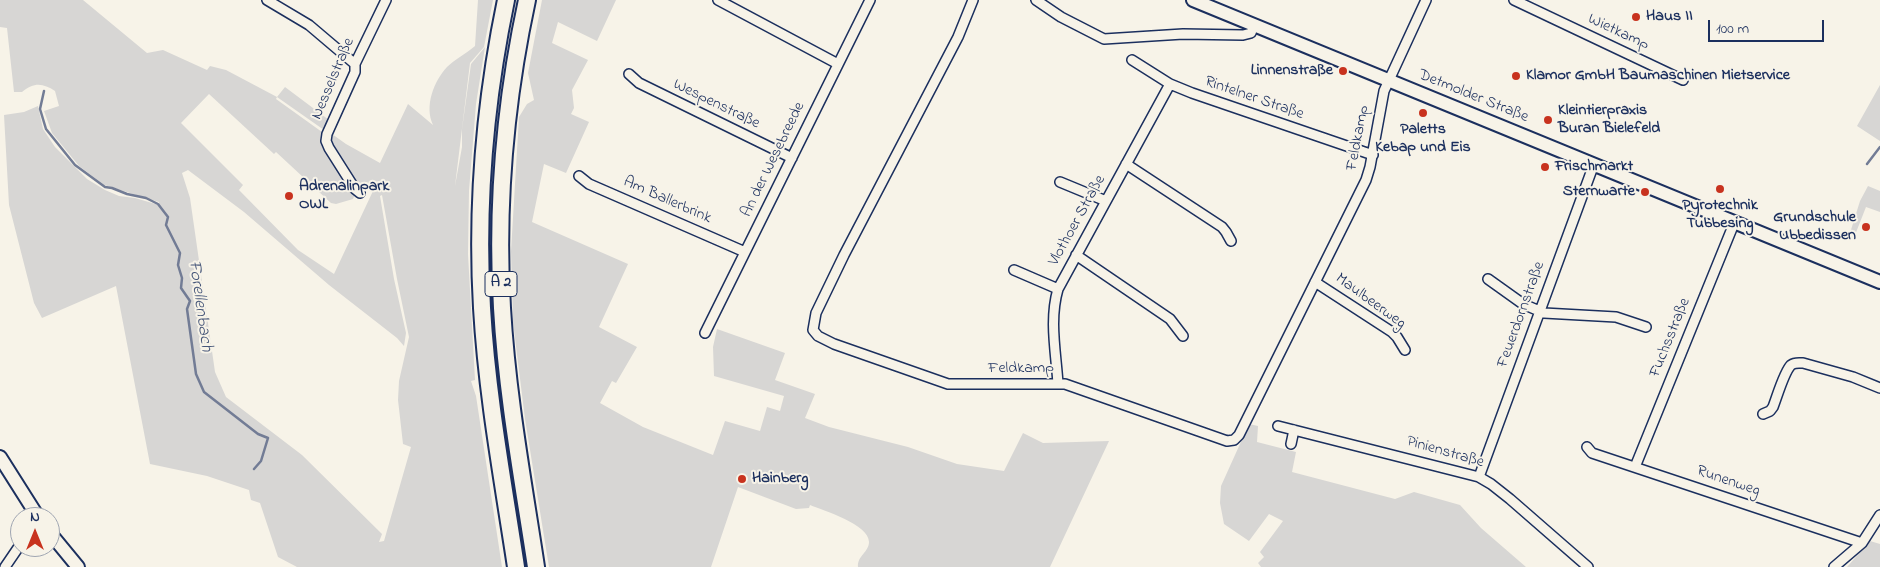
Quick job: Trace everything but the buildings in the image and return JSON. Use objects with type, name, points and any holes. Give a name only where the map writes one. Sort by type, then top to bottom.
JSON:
[{"type":"highway","name":"A 2","points":[[506,0],[492,77],[485,139],[480,264],[483,327],[490,402],[516,567]]},
{"type":"highway","name":"A 2","points":[[526,0],[514,68],[504,143],[500,267],[503,329],[512,415],[536,567]]},
{"type":"street","points":[[267,0],[309,25],[356,64]]},
{"type":"street","name":"Nesselstraße","points":[[360,193],[355,189],[326,141],[327,134],[355,72],[356,64],[386,0]]},
{"type":"street","points":[[718,0],[838,64]]},
{"type":"street","name":"An der Wesebreede","points":[[705,333],[870,0]]},
{"type":"street","name":"Feldkamp","points":[[973,0],[958,37],[844,255],[816,314],[813,330],[818,336],[834,344],[948,384],[1058,384],[1070,386],[1227,441],[1234,440],[1239,435],[1366,180],[1373,155],[1381,104],[1389,80]]},
{"type":"street","points":[[1036,0],[1061,17],[1104,39],[1184,34],[1243,36],[1251,33],[1254,25]]},
{"type":"street","points":[[1389,80],[1426,0]]},
{"type":"street","name":"Wietkamp","points":[[1514,0],[1684,80]]},
{"type":"street","name":"Detmolder Straße","points":[[1199,1],[1880,282]]},
{"type":"street","name":"Rintelner Straße","points":[[1132,60],[1170,84],[1192,93],[1373,155]]},
{"type":"street","name":"Wespenstraße","points":[[629,74],[639,84],[792,158]]},
{"type":"street","name":"Vlothoer Straße","points":[[1058,384],[1053,322],[1054,304],[1058,289],[1170,84]]},
{"type":"street","points":[[1126,164],[1222,227],[1231,241]]},
{"type":"street","name":"Feuerdornstraße","points":[[1479,477],[1594,164]]},
{"type":"street","name":"Am Ballerbrink","points":[[579,176],[590,184],[745,252]]},
{"type":"street","points":[[1060,182],[1106,201]]},
{"type":"street","name":"Fuchsstraße","points":[[1635,467],[1735,221]]},
{"type":"street","points":[[1076,255],[1170,319],[1183,336]]},
{"type":"street","points":[[1014,270],[1058,289]]},
{"type":"street","points":[[1488,279],[1523,304],[1540,311],[1551,314],[1616,317],[1646,327]]},
{"type":"street","name":"Maulbeerweg","points":[[1315,282],[1392,332],[1398,337],[1405,350]]},
{"type":"street","points":[[1764,414],[1773,407],[1791,365],[1796,363],[1803,363],[1880,388]]},
{"type":"street","name":"Pinienstraße","points":[[1278,426],[1479,477],[1510,499],[1588,567]]},
{"type":"street","points":[[1291,444],[1294,430]]},
{"type":"street","name":"Runenweg","points":[[1587,447],[1592,453],[1862,543]]},
{"type":"street","points":[[0,457],[32,507]]},
{"type":"street","points":[[1834,567],[1862,543],[1880,516]]},
{"type":"street","points":[[60,545],[78,567]]},
{"type":"shaded area","points":[[0,0],[83,0],[147,53],[163,50],[207,70],[210,66],[226,70],[277,97],[276,99],[322,132],[325,149],[355,194],[353,199],[336,204],[331,203],[209,94],[181,123],[243,185],[239,190],[298,250],[334,274],[373,191],[371,189],[359,188],[329,141],[332,134],[380,163],[408,104],[433,125],[430,118],[430,102],[434,86],[453,61],[475,46],[478,0],[493,0],[484,47],[470,63],[455,186],[462,147],[462,129],[471,64],[485,47],[476,104],[469,191],[468,254],[475,380],[471,381],[476,396],[502,567],[297,567],[278,557],[260,503],[251,500],[249,490],[207,476],[150,464],[116,286],[42,318],[34,303],[9,205],[4,115],[24,112],[38,106],[43,129],[55,147],[87,179],[119,196],[135,198],[159,205],[159,202],[104,185],[79,166],[52,133],[44,111],[59,106],[55,91],[46,86],[35,85],[22,92],[14,92],[7,28],[0,27]],"holes":[[[188,170],[244,212],[329,285],[397,338],[404,346],[406,333],[394,279],[380,196],[382,195],[409,337],[399,381],[398,400],[403,444],[411,447],[384,541],[379,542],[382,534],[302,455],[226,397],[215,372],[190,198],[182,173]]]},
{"type":"shaded area","points":[[542,0],[616,0],[597,41],[558,22],[552,43],[588,60],[572,90],[574,108],[571,114],[589,122],[566,173],[544,164],[532,222],[628,264],[599,327],[637,347],[616,383],[612,381],[600,403],[643,427],[713,455],[725,421],[760,431],[767,407],[780,411],[784,396],[714,376],[713,347],[717,329],[785,353],[775,380],[815,394],[805,418],[829,427],[908,447],[957,464],[1004,471],[1023,433],[1043,443],[1109,441],[1050,567],[858,567],[859,560],[867,549],[869,542],[867,535],[862,529],[845,519],[810,505],[809,508],[796,509],[738,487],[711,567],[549,567],[525,419],[513,322],[511,251],[519,117],[527,104],[534,100],[528,73]]},
{"type":"shaded area","points":[[1880,85],[1880,141],[1857,126]]},
{"type":"shaded area","points":[[285,87],[329,120],[324,130],[277,97]]},
{"type":"shaded area","points":[[1868,186],[1880,191],[1880,212],[1866,207],[1855,235],[1850,233],[1860,201]]},
{"type":"shaded area","points":[[1249,424],[1258,426],[1257,442],[1296,452],[1292,472],[1395,499],[1414,492],[1460,505],[1481,528],[1526,567],[1261,567],[1258,563],[1264,557],[1260,552],[1283,521],[1269,514],[1249,541],[1224,524],[1220,503],[1221,486]]},
{"type":"shaded area","points":[[1870,541],[1880,544],[1880,567],[1847,567]]},
{"type":"waterway","name":"Forellenbach","points":[[44,91],[40,109],[46,129],[75,165],[105,187],[146,198],[158,204],[168,217],[166,225],[180,253],[178,265],[182,278],[181,288],[190,301],[187,309],[196,374],[204,392],[258,434],[268,438],[261,461],[254,469]]},
{"type":"waterway","points":[[1867,164],[1880,147]]},
{"type":"place","name":"Haus II","points":[[1636,17]]},
{"type":"place","name":"Linnenstraße","points":[[1343,71]]},
{"type":"place","name":"Klamor GmbH Baumaschinen Mietservice","points":[[1516,76]]},
{"type":"place","name":"Paletts Kebap und Eis","points":[[1423,113]]},
{"type":"place","name":"Kleintierpraxis Buran Bielefeld","points":[[1548,120]]},
{"type":"place","name":"Frischmarkt","points":[[1545,167]]},
{"type":"place","name":"Pyrotechnik Tubbesing","points":[[1720,189]]},
{"type":"place","name":"Sternwarte","points":[[1645,192]]},
{"type":"place","name":"Adrenalinpark OWL","points":[[289,196]]},
{"type":"place","name":"Grundschule Ubbedissen","points":[[1866,227]]},
{"type":"place","name":"Hainberg","points":[[742,479]]}]
